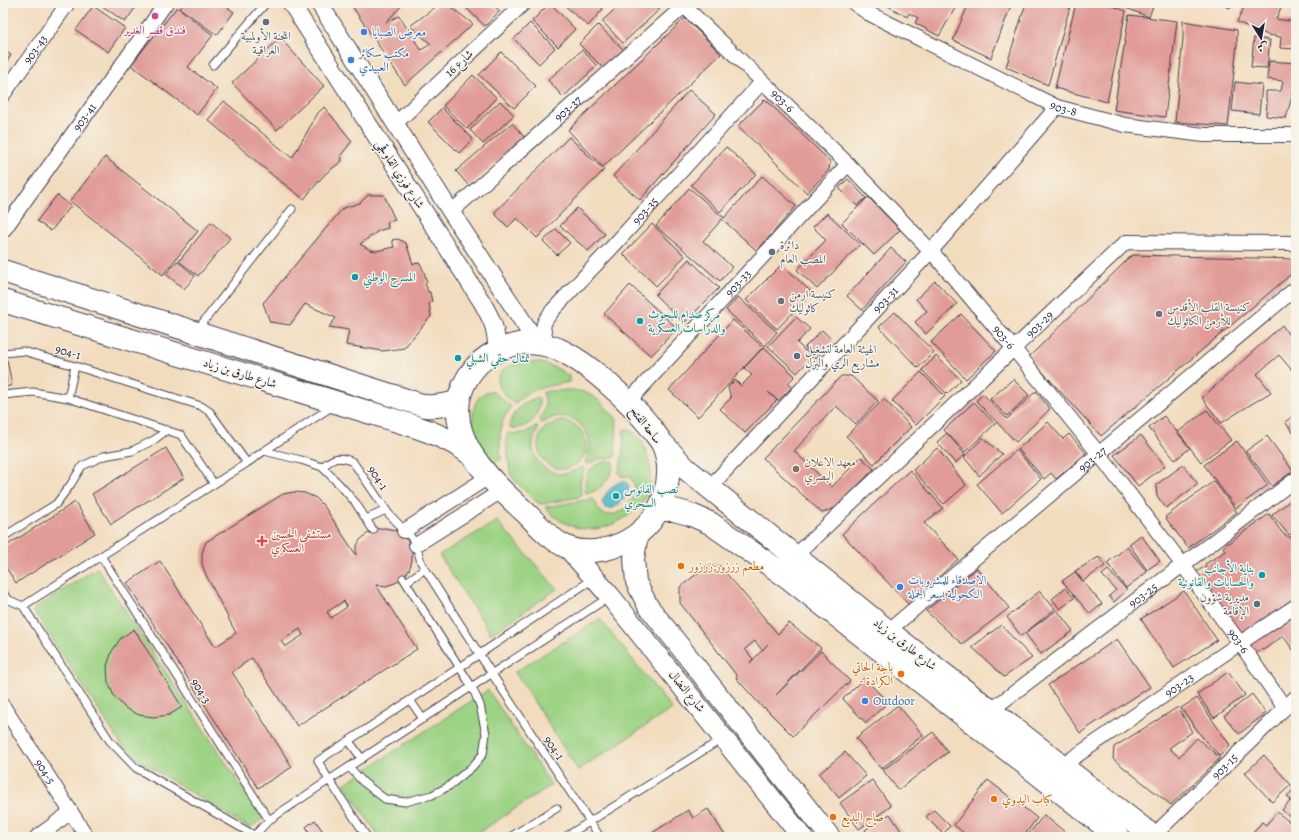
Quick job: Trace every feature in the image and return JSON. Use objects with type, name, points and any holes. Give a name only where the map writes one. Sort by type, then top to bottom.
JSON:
[{"type":"main road","name":"شارع طارق بن زياد","points":[[3,271],[424,406],[435,407],[447,405],[459,400]]},
{"type":"main road","name":"شارع طارق بن زياد","points":[[3,301],[442,436],[473,456]]},
{"type":"main road","name":"ساحة الفتح","points":[[523,343],[543,344],[567,354],[589,369],[628,402],[662,443],[668,466],[668,477],[666,489],[658,510],[651,521],[638,534],[615,546],[600,550],[568,548],[552,538],[496,483],[473,456],[463,437],[458,413],[459,400],[464,385],[472,371],[479,363],[497,350],[510,345],[523,343]]},
{"type":"main road","name":"شارع طارق بن زياد","points":[[662,443],[685,468],[709,488],[888,631],[1154,836]]},
{"type":"main road","name":"شارع طارق بن زياد","points":[[658,510],[674,510],[689,514],[710,523],[790,579],[1118,837]]},
{"type":"main road","name":"شارع النضال","points":[[638,534],[634,559],[636,582],[648,606],[830,837]]},
{"type":"main road","name":"شارع النضال","points":[[568,548],[610,596],[802,837]]},
{"type":"street","name":"903-43","points":[[3,96],[68,3]]},
{"type":"street","name":"903-41","points":[[3,231],[166,3]]},
{"type":"street","name":"شارع فوزي القاوقجي","points":[[290,3],[482,302],[493,322],[496,334],[497,350]]},
{"type":"street","name":"شارع فوزي القاوقجي","points":[[319,3],[451,212],[543,344]]},
{"type":"street","name":"شارع 16","points":[[395,124],[524,3]]},
{"type":"street","name":"903-8","points":[[854,3],[871,8],[1056,107],[1125,125],[1204,135],[1296,134]]},
{"type":"street","name":"903-6","points":[[682,5],[848,164],[931,251],[1014,349],[1099,454],[1240,643],[1285,708]]},
{"type":"street","name":"903-37","points":[[451,212],[682,5]]},
{"type":"street","name":"903-35","points":[[543,344],[544,321],[553,310],[762,82]]},
{"type":"street","name":"903-31","points":[[709,488],[931,251],[1056,107]]},
{"type":"street","name":"903-33","points":[[628,402],[848,164]]},
{"type":"street","name":"903-29","points":[[795,556],[1126,242],[1296,243]]},
{"type":"street","name":"903-27","points":[[888,631],[1296,288]]},
{"type":"street","name":"903-25","points":[[990,711],[1296,479]]},
{"type":"street","points":[[404,530],[496,483]]},
{"type":"street","points":[[416,546],[496,483]]},
{"type":"street","name":"903-23","points":[[1062,765],[1296,606]]},
{"type":"street","name":"903-15","points":[[1154,836],[1296,697]]},
{"type":"street","name":"904-5","points":[[3,706],[86,837]]},
{"type":"street","points":[[37,837],[71,812]]},
{"type":"lane","points":[[213,65],[266,3]]},
{"type":"lane","points":[[195,332],[292,209]]},
{"type":"lane","name":"904-1","points":[[3,353],[23,351],[201,406],[210,412],[247,463]]},
{"type":"lane","points":[[68,398],[75,366]]},
{"type":"lane","points":[[3,395],[33,392],[68,398],[181,435],[214,484]]},
{"type":"lane","points":[[23,606],[338,403]]},
{"type":"lane","points":[[3,537],[56,504],[82,466],[104,456],[132,451],[154,440],[167,430]]},
{"type":"lane","points":[[264,451],[322,467],[348,492],[373,530]]},
{"type":"lane","name":"904-1","points":[[322,467],[331,460],[338,458],[346,458],[353,462],[396,523],[411,537],[425,569],[492,674],[600,837]]},
{"type":"lane","points":[[366,519],[386,510]]},
{"type":"lane","name":"904-3","points":[[102,556],[269,820]]},
{"type":"lane","points":[[349,767],[363,782],[385,799],[405,802],[432,795],[449,786],[472,767],[483,754],[486,734],[480,705],[472,687],[405,580],[425,569]]},
{"type":"lane","points":[[368,837],[318,761],[595,578]]},
{"type":"lane","points":[[3,592],[7,599],[23,606],[110,741],[136,768],[253,836],[269,820],[610,596]]},
{"type":"lane","points":[[410,700],[423,719]]},
{"type":"lane","points":[[565,837],[724,738]]},
{"type":"lane","points":[[349,741],[362,759]]},
{"type":"lane","points":[[510,837],[557,808]]},
{"type":"green space","points":[[534,362],[548,365],[560,370],[569,376],[569,382],[543,387],[529,392],[514,403],[510,401],[498,386],[500,374],[509,366]]},
{"type":"green space","points":[[572,390],[586,393],[596,398],[617,420],[614,458],[599,459],[588,464],[585,463],[590,447],[589,438],[583,427],[573,419],[562,416],[555,417],[541,423],[540,420],[545,404],[543,392]]},
{"type":"green space","points":[[492,391],[511,406],[504,418],[501,430],[501,460],[494,462],[485,455],[479,446],[474,431],[473,422],[473,413],[478,398]]},
{"type":"green space","points":[[539,398],[538,411],[532,421],[522,427],[510,428],[510,423],[514,413],[527,402]]},
{"type":"green space","points":[[557,421],[567,421],[576,425],[582,431],[585,436],[585,454],[576,465],[567,469],[557,469],[548,465],[542,459],[538,450],[538,440],[542,431],[548,425]]},
{"type":"green space","points":[[538,427],[533,442],[533,449],[538,460],[546,469],[558,474],[565,474],[582,467],[584,470],[580,482],[581,496],[542,504],[538,503],[515,481],[510,473],[506,438],[508,433],[523,433]]},
{"type":"green space","points":[[624,429],[634,433],[642,442],[649,462],[651,476],[650,485],[642,503],[626,517],[616,523],[596,529],[584,529],[574,526],[561,521],[550,513],[545,507],[593,499],[596,502],[599,511],[605,515],[621,511],[629,505],[634,497],[635,488],[631,478],[621,476],[619,472],[623,452]]},
{"type":"green space","points":[[602,462],[614,462],[608,478],[601,487],[586,493],[585,481],[589,471]]},
{"type":"green space","points":[[497,521],[557,589],[491,634],[439,555]]},
{"type":"green space","points":[[97,568],[263,819],[249,828],[127,753],[33,610]]},
{"type":"green space","points":[[600,619],[672,709],[578,770],[515,672]]},
{"type":"green space","points":[[488,690],[551,785],[472,837],[379,837],[344,784]]},
{"type":"water","points":[[623,481],[629,486],[624,498],[613,508],[605,508],[602,503],[607,492],[613,486]]},
{"type":"building","points":[[98,3],[139,3],[125,22]]},
{"type":"building","points":[[185,3],[221,3],[234,12],[217,35],[180,8]]},
{"type":"building","points":[[350,3],[404,3],[386,22],[399,16],[421,50],[431,44],[410,26],[441,3],[446,3],[473,24],[405,85]]},
{"type":"building","points":[[461,3],[497,3],[494,6],[500,11],[485,26]]},
{"type":"building","points":[[550,3],[575,29],[558,47],[532,21]]},
{"type":"building","points":[[562,3],[597,3],[603,9],[588,26]]},
{"type":"building","points":[[622,3],[654,3],[660,9],[623,43],[602,21]]},
{"type":"building","points":[[890,3],[958,3],[939,36],[915,23],[918,18],[909,13],[907,17],[888,6]]},
{"type":"building","points":[[969,3],[1012,3],[991,58],[953,40]]},
{"type":"building","points":[[1026,3],[1071,3],[1048,85],[1006,67]]},
{"type":"building","points":[[1076,3],[1105,3],[1126,11],[1107,102],[1055,88]]},
{"type":"building","points":[[1113,3],[1154,3],[1149,17]]},
{"type":"building","points":[[1218,3],[1232,3],[1230,8]]},
{"type":"building","points":[[1246,3],[1283,3],[1276,19],[1296,22],[1296,49],[1280,48],[1281,37],[1268,35],[1237,22]]},
{"type":"building","points":[[93,6],[125,28],[108,52],[76,30]]},
{"type":"building","points":[[177,7],[213,35],[188,67],[217,89],[197,115],[131,65]]},
{"type":"building","points":[[1129,15],[1177,21],[1165,117],[1114,110]]},
{"type":"building","points":[[685,18],[721,54],[603,167],[568,130]]},
{"type":"building","points":[[1183,21],[1237,30],[1237,44],[1228,126],[1175,122],[1183,38]]},
{"type":"building","points":[[530,23],[555,48],[539,64],[514,39]]},
{"type":"building","points":[[598,25],[625,51],[605,70],[579,44]]},
{"type":"building","points":[[280,38],[324,86],[277,130],[232,83]]},
{"type":"building","points":[[1254,38],[1270,40],[1267,68],[1251,67]]},
{"type":"building","points":[[3,50],[11,55],[3,68]]},
{"type":"building","points":[[582,50],[597,66],[563,97],[548,80]]},
{"type":"building","points":[[501,52],[536,86],[514,108],[479,75]]},
{"type":"building","points":[[1269,61],[1296,63],[1296,82],[1286,118],[1266,116],[1266,91],[1281,91],[1283,81],[1267,79]]},
{"type":"building","points":[[473,75],[497,98],[467,129],[443,106]]},
{"type":"building","points":[[1235,82],[1262,85],[1259,114],[1232,111]]},
{"type":"building","points":[[689,90],[716,114],[640,200],[613,176]]},
{"type":"building","points":[[765,99],[830,161],[829,170],[807,193],[738,126]]},
{"type":"building","points":[[224,101],[292,158],[318,113],[324,107],[352,141],[341,155],[342,161],[325,174],[304,199],[276,178],[208,120]]},
{"type":"building","points":[[500,101],[514,115],[483,144],[470,130]]},
{"type":"building","points":[[442,108],[473,139],[459,153],[428,122]]},
{"type":"building","points":[[512,123],[525,138],[469,186],[456,171]]},
{"type":"building","points":[[569,137],[604,170],[537,238],[517,218],[508,227],[494,213]]},
{"type":"building","points":[[726,147],[756,174],[720,212],[691,185]]},
{"type":"building","points":[[105,157],[198,231],[163,275],[70,201]]},
{"type":"building","points":[[762,176],[796,206],[757,251],[722,219],[703,241],[732,267],[720,281],[656,226],[689,188],[724,218]]},
{"type":"building","points":[[848,179],[866,198],[857,206],[839,188]]},
{"type":"building","points":[[57,195],[71,206],[51,231],[37,221]]},
{"type":"building","name":"المسرح الوطني","points":[[368,195],[384,195],[395,220],[387,222],[388,228],[378,231],[360,244],[370,250],[376,251],[394,247],[392,240],[398,239],[406,243],[413,264],[420,263],[424,272],[427,282],[425,283],[428,292],[430,292],[432,302],[429,303],[431,316],[404,348],[383,351],[346,345],[349,330],[329,327],[336,318],[305,304],[290,325],[270,322],[263,303],[343,208],[360,203]]},
{"type":"building","points":[[868,197],[900,230],[874,255],[842,223]]},
{"type":"building","points":[[577,208],[605,234],[588,251],[560,226]]},
{"type":"building","points":[[827,213],[860,244],[817,289],[797,270],[826,240],[813,227]]},
{"type":"building","points":[[211,222],[230,238],[198,276],[179,261]]},
{"type":"building","points":[[652,224],[685,256],[656,286],[623,254]]},
{"type":"building","points":[[556,229],[570,243],[557,255],[543,241]]},
{"type":"building","points":[[891,248],[906,262],[862,310],[847,296]]},
{"type":"building","name":"كنيسة القلب الأقدس للأرمن الكاثوليك","points":[[1132,255],[1296,259],[1296,270],[1101,436],[1029,357]]},
{"type":"building","points":[[689,259],[719,288],[684,323],[655,295]]},
{"type":"building","points":[[177,261],[195,276],[184,289],[166,274]]},
{"type":"building","points":[[782,264],[812,293],[777,329],[746,300]]},
{"type":"building","points":[[935,281],[957,304],[926,334],[915,322],[927,311],[916,299]]},
{"type":"building","name":"مركز صدام للبحوث والدراسات العسكرية","points":[[630,285],[677,328],[651,356],[604,314]]},
{"type":"building","points":[[738,297],[777,332],[765,346],[726,310]]},
{"type":"building","points":[[895,312],[934,352],[918,368],[879,327]]},
{"type":"building","points":[[961,314],[996,351],[966,379],[931,342]]},
{"type":"building","points":[[796,317],[810,329],[797,343],[812,357],[797,373],[768,346]]},
{"type":"building","points":[[733,320],[763,347],[698,417],[669,390]]},
{"type":"building","points":[[1282,325],[1288,334],[1296,327],[1296,375],[1279,355],[1257,374],[1271,392],[1221,423],[1202,398]]},
{"type":"building","points":[[822,330],[833,341],[816,358],[805,347]]},
{"type":"building","points":[[764,347],[795,376],[788,383],[792,387],[778,401],[777,400],[745,433],[720,409],[731,398],[728,387],[735,380],[741,386],[752,375],[744,368]]},
{"type":"building","points":[[936,356],[961,380],[947,394],[922,370]]},
{"type":"building","points":[[7,360],[12,385],[3,388],[3,362]]},
{"type":"building","points":[[921,372],[945,396],[916,425],[892,401]]},
{"type":"building","points":[[841,376],[851,376],[878,401],[856,424],[836,406],[794,451],[832,487],[861,457],[874,469],[837,507],[822,513],[763,458]]},
{"type":"building","points":[[1013,379],[1029,395],[1007,416],[990,399]]},
{"type":"building","points":[[1036,391],[1050,409],[1016,442],[976,401],[983,394],[1007,419]]},
{"type":"building","points":[[884,399],[911,427],[874,464],[846,436]]},
{"type":"building","points":[[974,402],[995,424],[965,452],[944,430]]},
{"type":"building","points":[[1207,410],[1231,440],[1201,462],[1178,432]]},
{"type":"building","points":[[1296,414],[1296,436],[1285,422]]},
{"type":"building","points":[[1164,416],[1190,448],[1175,460],[1149,428]]},
{"type":"building","points":[[1048,422],[1063,439],[1069,434],[1086,453],[1056,479],[1051,473],[1044,479],[1018,449]]},
{"type":"building","points":[[947,433],[965,455],[955,463],[937,442]]},
{"type":"building","points":[[1141,435],[1165,466],[1138,486],[1114,455]]},
{"type":"building","points":[[1267,436],[1293,471],[1272,486],[1246,451]]},
{"type":"building","points":[[983,438],[1002,454],[979,476],[964,457]]},
{"type":"building","points":[[1237,441],[1268,485],[1236,508],[1204,465]]},
{"type":"building","points":[[166,448],[184,478],[111,524],[92,494]]},
{"type":"building","points":[[937,448],[966,485],[944,504],[913,470]]},
{"type":"building","points":[[1017,450],[1041,479],[1002,513],[977,484]]},
{"type":"building","points":[[1183,465],[1198,484],[1166,508],[1157,496],[1156,485]]},
{"type":"building","points":[[910,470],[943,508],[924,523],[958,559],[909,605],[842,534]]},
{"type":"building","points":[[1214,481],[1237,512],[1188,548],[1165,517]]},
{"type":"building","points":[[294,492],[305,493],[316,498],[324,506],[356,555],[356,548],[360,540],[375,529],[385,528],[394,530],[402,535],[409,543],[412,552],[412,561],[409,570],[403,578],[386,586],[376,585],[417,649],[297,726],[252,658],[232,672],[292,767],[258,788],[127,583],[160,561],[215,647],[236,633],[206,575],[202,564],[202,553],[206,542],[283,494]],"holes":[[[344,601],[347,607],[331,618],[327,612]],[[300,629],[303,635],[285,647],[281,641]]]},
{"type":"building","points":[[1296,496],[1296,530],[1289,535],[1272,515]]},
{"type":"building","points":[[75,502],[95,533],[16,583],[3,563],[3,548]]},
{"type":"building","name":"مديرية شؤون الإقامة","points":[[1269,514],[1283,534],[1289,537],[1296,537],[1296,654],[1283,636],[1263,650],[1262,649],[1254,654],[1196,572],[1206,566],[1205,564],[1226,551],[1223,547]]},
{"type":"building","points":[[1141,535],[1160,561],[1147,570],[1129,544]]},
{"type":"building","points":[[1127,547],[1147,572],[1126,588],[1107,563]]},
{"type":"building","points":[[1099,557],[1105,566],[1083,581],[1075,571]]},
{"type":"building","points":[[707,566],[720,566],[778,634],[789,623],[821,648],[776,695],[821,651],[850,681],[793,736],[764,707],[763,708],[736,678],[737,676],[680,603],[680,587]],"holes":[[[755,641],[762,650],[768,644],[750,663],[753,659],[745,649]]]},
{"type":"building","points":[[977,568],[1009,608],[962,644],[926,611]]},
{"type":"building","points":[[1108,570],[1127,590],[1114,602],[1109,596],[1116,590],[1102,575]]},
{"type":"building","points":[[1075,572],[1102,604],[1090,614],[1062,581]]},
{"type":"building","points":[[1065,588],[1074,598],[1060,609],[1052,599]]},
{"type":"building","points":[[1040,591],[1055,609],[1021,636],[1007,617]]},
{"type":"building","points":[[1184,591],[1217,640],[1174,668],[1141,619]]},
{"type":"building","points":[[1057,610],[1073,631],[1041,654],[1025,633]]},
{"type":"building","points":[[1001,625],[1032,658],[1004,677],[972,647]]},
{"type":"building","points":[[134,629],[182,707],[169,715],[154,717],[139,715],[125,708],[114,696],[108,682],[107,666],[112,651],[121,638]]},
{"type":"building","points":[[1117,639],[1150,687],[1080,733],[1048,685]]},
{"type":"building","points":[[1228,672],[1245,695],[1214,718],[1197,694]]},
{"type":"building","name":"Outdoor","points":[[864,678],[888,702],[866,723],[843,699]]},
{"type":"building","points":[[1252,694],[1266,713],[1239,734],[1224,716]]},
{"type":"building","points":[[1197,698],[1230,745],[1220,756],[1206,742],[1181,708]]},
{"type":"building","points":[[898,705],[923,735],[881,769],[856,738]]},
{"type":"building","points":[[1178,707],[1192,732],[1169,748],[1179,757],[1197,738],[1220,758],[1171,805],[1113,759],[1114,747]]},
{"type":"building","points":[[933,732],[948,752],[898,790],[883,770]]},
{"type":"building","points":[[845,752],[866,776],[839,798],[819,774]]},
{"type":"building","points":[[1264,755],[1291,785],[1272,802],[1245,773]]},
{"type":"building","points":[[872,780],[891,806],[859,829],[840,803]]},
{"type":"building","name":"كباب اليدوي","points":[[988,780],[1037,818],[1023,837],[969,837],[954,825]]},
{"type":"building","points":[[1296,787],[1296,822],[1282,810],[1291,800],[1287,797]]},
{"type":"building","points":[[708,809],[726,837],[705,837],[704,835],[701,837],[693,837],[690,833],[683,837],[650,837],[649,835],[688,810],[693,818]]},
{"type":"building","points":[[934,810],[950,826],[943,834],[926,817]]},
{"type":"building","points":[[1277,812],[1296,827],[1296,837],[1250,837],[1262,822],[1266,825]]},
{"type":"building","points":[[890,814],[905,837],[870,837],[865,830]]},
{"type":"building","points":[[1044,815],[1071,837],[1026,837]]},
{"type":"building","points":[[315,820],[327,837],[302,837],[309,832],[306,827]]},
{"type":"place","name":"فندق قصر الغدير","points":[[155,16]]},
{"type":"place","name":"اللجنة الأولمبية العراقية","points":[[266,22]]},
{"type":"place","name":"معرض الصبايا","points":[[364,32]]},
{"type":"place","name":"مكتب سكائر العبيدي","points":[[351,60]]},
{"type":"place","name":"دائرة المصب العام","points":[[772,252]]},
{"type":"place","name":"المسرح الوطني","points":[[355,277]]},
{"type":"place","name":"كنيسة ارمن كاثوليك","points":[[781,301]]},
{"type":"place","name":"كنيسة القلب الأقدس للأرمن الكاثوليك","points":[[1159,314]]},
{"type":"place","name":"مركز صدام للبحوث والدراسات العسكرية","points":[[640,321]]},
{"type":"place","name":"الهيئة العامة لتشغيل مشاريع الري والبزل","points":[[797,356]]},
{"type":"place","name":"تمثال حقي الشبلي","points":[[458,358]]},
{"type":"place","name":"معهد الاعلان البصري","points":[[796,469]]},
{"type":"place","name":"نصب الفانوس السحري","points":[[616,496]]},
{"type":"place","name":"مستشفى الحسين العسكري","points":[[262,541]]},
{"type":"place","name":"مطعم زرزور;زرزور","points":[[681,566]]},
{"type":"place","name":"بناية الأجانب والحسابات والقانونية","points":[[1262,575]]},
{"type":"place","name":"الاصدقاء للمشروبات الكحولية بسعر الجملة","points":[[900,587]]},
{"type":"place","name":"مديرية شؤون الإقامة","points":[[1257,604]]},
{"type":"place","name":"باجة الحاتي - الكرادة","points":[[901,674]]},
{"type":"place","name":"Outdoor","points":[[865,701]]},
{"type":"place","name":"كباب اليدوي","points":[[994,799]]},
{"type":"place","name":"صاج البديع","points":[[833,817]]}]
